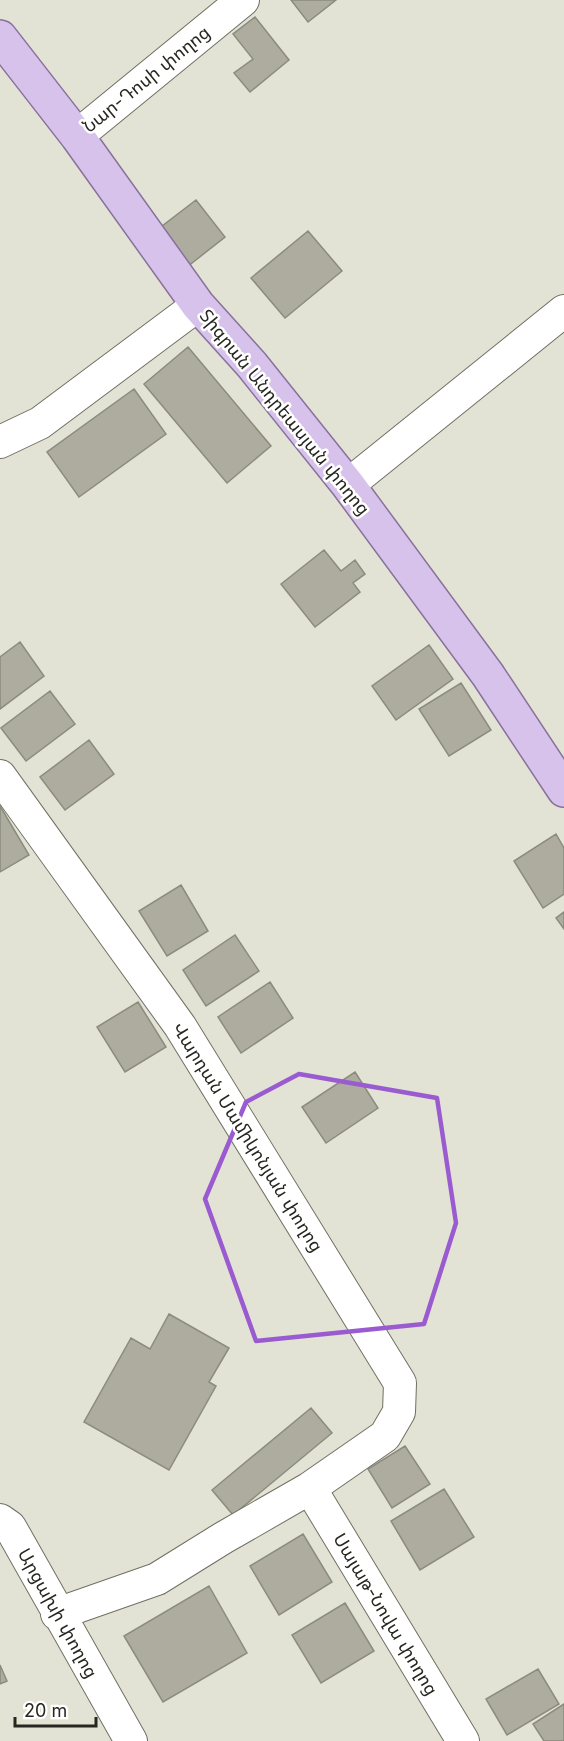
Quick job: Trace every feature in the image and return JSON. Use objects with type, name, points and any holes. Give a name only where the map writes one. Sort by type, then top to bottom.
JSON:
[{"type":"main road","name":"Տիգրան Անդրեասյան փողոց","points":[[0,37],[77,136],[198,305],[252,365],[348,485],[488,675],[564,790]]},
{"type":"street","name":"Նար-Դոսի փողոց","points":[[77,136],[243,0]]},
{"type":"street","points":[[0,442],[40,423],[198,305]]},
{"type":"street","points":[[348,485],[564,311]]},
{"type":"street","name":"Վարդան Մամիկոնյան փողոց","points":[[0,776],[180,1026],[400,1383],[399,1412],[385,1436],[310,1488],[157,1579],[57,1614]]},
{"type":"street","name":"Սայաթ-Նովա փողոց","points":[[310,1488],[462,1741]]},
{"type":"street","name":"Արցախի փողոց","points":[[0,1520],[10,1527],[57,1614],[131,1741]]},
{"type":"highlighted area","points":[[299,1074],[437,1098],[456,1223],[424,1324],[256,1341],[205,1199],[246,1102]]},
{"type":"building","points":[[291,0],[336,0],[308,22]]},
{"type":"building","points":[[255,17],[289,60],[250,92],[234,73],[253,59],[233,34]]},
{"type":"building","points":[[196,200],[225,237],[187,267],[157,230]]},
{"type":"building","points":[[308,231],[342,271],[285,318],[251,278]]},
{"type":"building","points":[[188,347],[271,446],[227,483],[144,384]]},
{"type":"building","points":[[134,389],[166,434],[79,497],[47,452]]},
{"type":"building","points":[[324,550],[341,571],[355,560],[365,574],[353,583],[360,592],[315,627],[281,584]]},
{"type":"building","points":[[20,642],[44,676],[0,709],[0,657]]},
{"type":"building","points":[[429,645],[453,679],[396,720],[372,686]]},
{"type":"building","points":[[461,683],[491,730],[449,756],[419,709]]},
{"type":"building","points":[[50,691],[75,724],[26,761],[1,728]]},
{"type":"building","points":[[89,740],[114,774],[65,810],[40,777]]},
{"type":"building","points":[[0,806],[29,855],[0,872]]},
{"type":"building","points":[[556,834],[564,848],[564,894],[543,908],[514,861]]},
{"type":"building","points":[[181,885],[208,931],[167,956],[139,911]]},
{"type":"building","points":[[564,912],[564,929],[556,918]]},
{"type":"building","points":[[235,935],[259,971],[206,1006],[183,970]]},
{"type":"building","points":[[270,982],[293,1018],[241,1053],[218,1017]]},
{"type":"building","points":[[138,1002],[166,1047],[125,1072],[97,1027]]},
{"type":"building","points":[[355,1072],[378,1108],[326,1143],[302,1107]]},
{"type":"building","points":[[169,1314],[229,1348],[209,1382],[216,1386],[169,1470],[84,1422],[131,1338],[150,1349]]},
{"type":"building","points":[[311,1408],[332,1433],[233,1515],[212,1490]]},
{"type":"building","points":[[405,1446],[430,1484],[392,1508],[368,1469]]},
{"type":"building","points":[[444,1489],[474,1537],[420,1570],[391,1521]]},
{"type":"building","points":[[303,1534],[332,1582],[279,1615],[250,1566]]},
{"type":"building","points":[[209,1586],[247,1653],[163,1702],[124,1636]]},
{"type":"building","points":[[345,1603],[374,1651],[321,1683],[292,1635]]},
{"type":"building","points":[[0,1665],[7,1681],[0,1684]]},
{"type":"building","points":[[538,1669],[559,1704],[507,1735],[486,1699]]},
{"type":"building","points":[[564,1704],[564,1741],[544,1741],[533,1724]]}]
